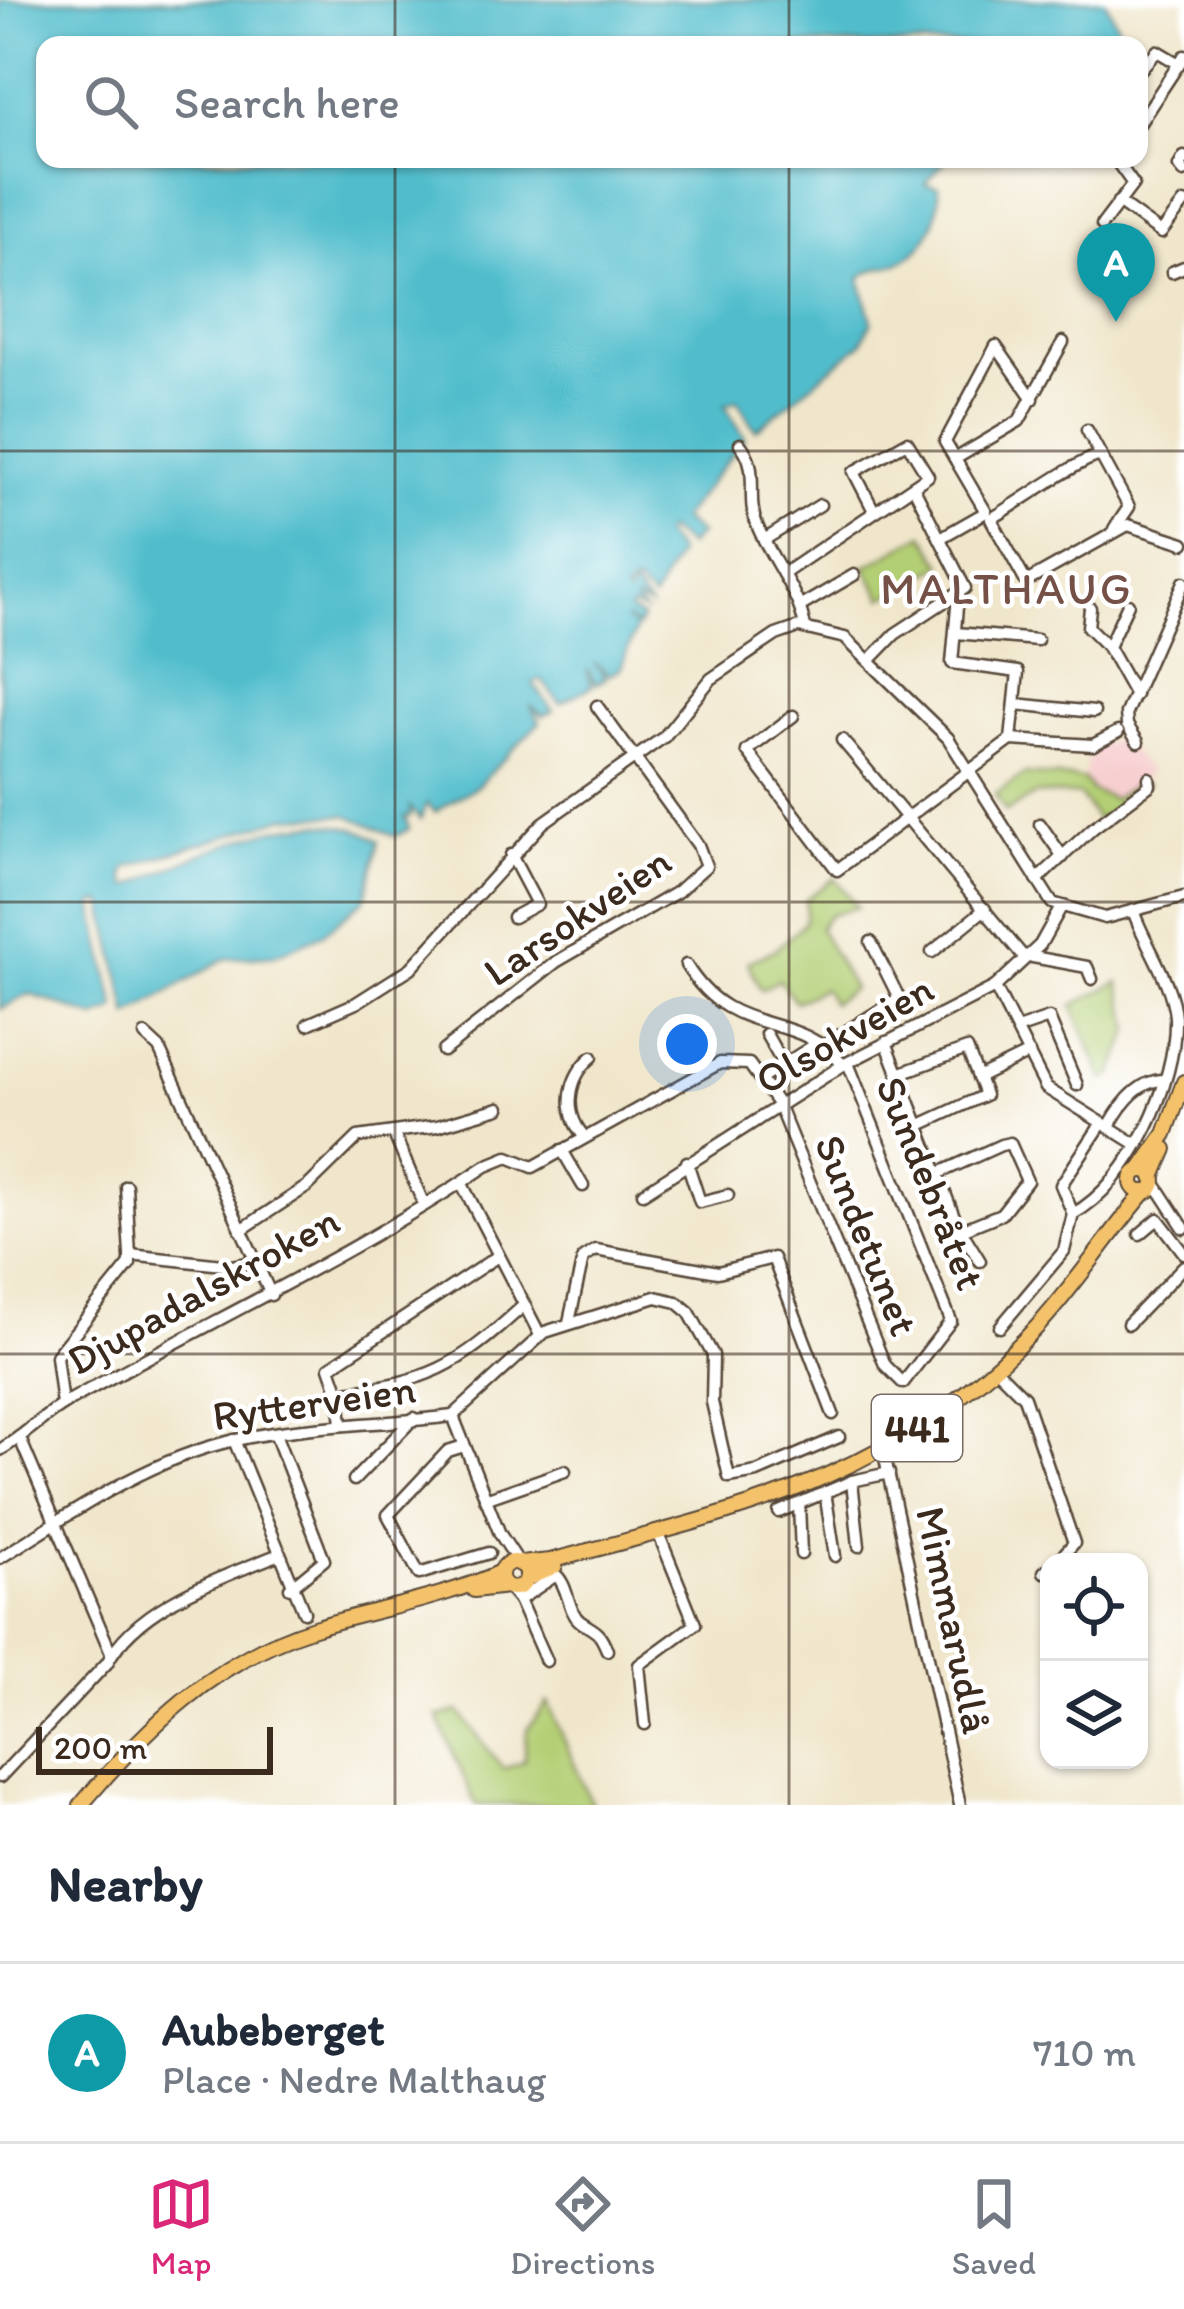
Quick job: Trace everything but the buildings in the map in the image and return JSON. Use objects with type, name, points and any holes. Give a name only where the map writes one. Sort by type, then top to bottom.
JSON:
[{"type":"main road","name":"441","points":[[1145,1183],[1184,1082]]},
{"type":"main road","name":"441","points":[[81,1805],[147,1730],[222,1671],[294,1635],[387,1608],[512,1583],[774,1501],[883,1449],[995,1368],[1054,1308],[1145,1183],[1184,1098]]},
{"type":"main road","name":"441","points":[[520,1563],[656,1536]]},
{"type":"main road","points":[[512,1583],[520,1563]]},
{"type":"street","points":[[1148,60],[1156,51],[1182,60],[1148,111]]},
{"type":"street","points":[[1184,157],[1179,166],[1184,172]]},
{"type":"street","points":[[1102,225],[1133,180],[1120,168]]},
{"type":"street","points":[[1118,202],[1161,233],[1184,203]]},
{"type":"street","points":[[955,459],[1019,422],[1063,342]]},
{"type":"street","points":[[942,537],[986,512],[945,442],[996,346],[1033,398]]},
{"type":"street","points":[[1087,430],[1129,507],[1114,529]]},
{"type":"street","points":[[783,574],[928,476],[908,442],[854,472],[874,512]]},
{"type":"street","points":[[740,444],[753,465],[754,520],[801,606],[805,627]]},
{"type":"street","points":[[1100,455],[1078,461],[1058,480],[991,519],[1027,582],[1114,529],[1136,525],[1184,543]]},
{"type":"street","points":[[914,488],[965,583],[958,596],[952,664],[1018,672],[1011,740]]},
{"type":"street","points":[[764,540],[820,506]]},
{"type":"street","points":[[801,606],[854,575]]},
{"type":"street","points":[[1138,742],[1125,718],[1184,582]]},
{"type":"street","points":[[870,660],[895,634],[958,596]]},
{"type":"street","points":[[1108,647],[1128,604]]},
{"type":"street","points":[[1090,608],[1088,627],[1108,647],[1135,695]]},
{"type":"street","points":[[308,1024],[390,983],[423,958],[543,823],[675,727],[711,679],[776,635],[805,627],[838,634],[870,660],[971,768],[1037,880],[1060,909],[1105,918],[1182,899]]},
{"type":"street","points":[[956,633],[1037,640]]},
{"type":"street","points":[[1015,704],[1094,712]]},
{"type":"street","name":"Larsokveien","points":[[443,1052],[556,962],[703,872],[708,860],[597,706]]},
{"type":"street","points":[[793,716],[747,751],[837,870],[1011,740],[1093,745],[1118,732]]},
{"type":"street","points":[[842,740],[1028,956],[1077,959],[1087,967],[1091,979]]},
{"type":"street","points":[[1037,880],[1150,785],[1150,778]]},
{"type":"street","points":[[1040,824],[1063,857]]},
{"type":"street","points":[[512,855],[537,904],[513,917]]},
{"type":"street","name":"Olsokveien","points":[[932,952],[985,909]]},
{"type":"street","name":"Olsokveien","points":[[643,1193],[845,1064],[995,987],[1028,956],[1060,909]]},
{"type":"street","points":[[1073,1214],[1102,1198],[1154,1121],[1174,1013],[1134,913]]},
{"type":"street","points":[[584,1186],[562,1150],[583,1135],[720,1063],[749,1064],[760,1079],[899,998],[871,942]]},
{"type":"street","points":[[686,965],[712,1002],[726,1011],[796,1032],[821,1044],[845,1064]]},
{"type":"street","points":[[995,987],[1044,1085],[1136,1144]]},
{"type":"street","points":[[1017,1029],[1048,1018],[1076,1084]]},
{"type":"street","points":[[766,1034],[784,1064]]},
{"type":"street","points":[[145,1035],[159,1048],[271,1295]]},
{"type":"street","points":[[886,1042],[957,1224],[980,1261]]},
{"type":"street","points":[[898,1074],[965,1048],[979,1078],[985,1095],[920,1125]]},
{"type":"street","points":[[979,1078],[1029,1053]]},
{"type":"street","points":[[583,1135],[572,1121],[571,1100],[576,1078],[592,1057]]},
{"type":"street","name":"Sundebråtet","points":[[845,1064],[951,1321],[903,1383]]},
{"type":"street","name":"Sundetunet","points":[[760,1079],[778,1104],[884,1365],[903,1383]]},
{"type":"street","points":[[1000,1327],[1064,1251],[1073,1214],[1060,1185],[1124,1101],[1147,1083],[1162,1080]]},
{"type":"street","name":"Djupadalskroken","points":[[241,1231],[308,1186],[351,1141],[499,1108]]},
{"type":"street","points":[[394,1134],[424,1205]]},
{"type":"street","points":[[938,1173],[1000,1144],[1010,1143],[1019,1157],[1027,1181],[1001,1214],[964,1229]]},
{"type":"street","name":"Djupadalskroken","points":[[0,1450],[21,1441],[62,1405],[271,1295],[508,1157],[532,1167],[562,1150]]},
{"type":"street","points":[[687,1162],[700,1202],[729,1196]]},
{"type":"street","points":[[1145,1183],[1184,1228]]},
{"type":"street","points":[[462,1184],[540,1335]]},
{"type":"street","points":[[62,1405],[56,1356],[130,1264],[126,1186]]},
{"type":"street","points":[[1140,1234],[1160,1220],[1184,1253]]},
{"type":"street","points":[[569,1322],[583,1258],[596,1250],[718,1272],[773,1258],[833,1414]]},
{"type":"street","points":[[130,1255],[232,1266],[254,1262]]},
{"type":"street","points":[[342,1425],[330,1367],[498,1256]]},
{"type":"street","points":[[1128,1324],[1184,1266]]},
{"type":"street","points":[[546,1661],[512,1583],[500,1534],[453,1416],[540,1335],[656,1297],[677,1302],[689,1312],[713,1355],[712,1402],[729,1478],[832,1443]]},
{"type":"street","points":[[339,1393],[400,1385],[441,1372],[524,1306]]},
{"type":"street","points":[[995,1368],[1024,1396],[1074,1543],[1066,1553]]},
{"type":"street","name":"Rytterveien","points":[[0,1558],[55,1518],[182,1457],[234,1440],[453,1416]]},
{"type":"street","points":[[354,1480],[414,1418]]},
{"type":"street","points":[[276,1436],[324,1560],[290,1588]]},
{"type":"street","points":[[234,1440],[290,1588],[304,1612]]},
{"type":"street","points":[[21,1441],[112,1654]]},
{"type":"street","points":[[464,1445],[448,1451],[388,1514],[419,1574],[489,1553]]},
{"type":"street","name":"Mimmarudlå","points":[[883,1449],[960,1805]]},
{"type":"street","points":[[485,1499],[566,1471]]},
{"type":"street","points":[[779,1512],[852,1480],[889,1473]]},
{"type":"street","points":[[852,1480],[859,1546]]},
{"type":"street","points":[[825,1492],[835,1556]]},
{"type":"street","points":[[799,1504],[801,1554]]},
{"type":"street","points":[[500,1534],[520,1563]]},
{"type":"street","points":[[645,1724],[639,1665],[694,1624],[656,1536]]},
{"type":"street","points":[[0,1777],[112,1654],[162,1610],[215,1580],[277,1556]]},
{"type":"street","points":[[512,1583],[556,1575],[582,1623],[599,1629],[607,1650]]},
{"type":"shaded area","points":[[1120,738],[1150,773],[1119,797],[1106,797],[1092,791],[1083,779],[1091,749]]},
{"type":"green space","points":[[924,534],[943,565],[883,598],[865,567]]},
{"type":"green space","points":[[1025,774],[1083,779],[1092,791],[1113,799],[1139,782],[1146,784],[1097,821],[1080,795],[1037,794],[1006,812],[995,795]]},
{"type":"green space","points":[[835,878],[857,907],[829,915],[819,928],[853,988],[832,1003],[823,988],[796,1002],[779,980],[761,990],[748,962],[776,949],[805,922],[806,899]]},
{"type":"green space","points":[[1119,982],[1131,1028],[1112,1076],[1104,1080],[1073,1005]]},
{"type":"green space","points":[[548,1702],[592,1805],[476,1805],[438,1717],[459,1711],[503,1769],[524,1761],[527,1730]]},
{"type":"water","points":[[0,0],[1105,0],[1121,32],[1117,36],[36,36],[36,168],[939,168],[925,184],[938,186],[939,198],[930,232],[915,252],[860,278],[872,321],[861,344],[756,430],[737,400],[725,405],[745,438],[681,519],[699,534],[688,546],[667,530],[663,534],[678,553],[653,599],[635,583],[624,591],[627,595],[634,587],[649,606],[634,600],[644,611],[632,607],[629,611],[642,618],[639,626],[625,619],[636,628],[621,668],[609,675],[594,662],[606,678],[596,684],[587,669],[592,686],[560,703],[540,679],[533,683],[553,711],[543,716],[530,705],[540,722],[478,785],[435,812],[427,803],[420,819],[410,807],[411,816],[405,817],[409,829],[395,836],[347,815],[286,817],[128,867],[124,875],[128,887],[218,847],[287,827],[321,824],[352,828],[379,841],[366,898],[323,934],[275,955],[224,959],[129,1016],[103,902],[93,904],[116,1009],[96,1018],[30,994],[0,1009]]},
{"type":"place","name":"Aubeberget","points":[[1116,322]]},
{"type":"district","name":"MALTHAUG","points":[[1007,588]]}]
